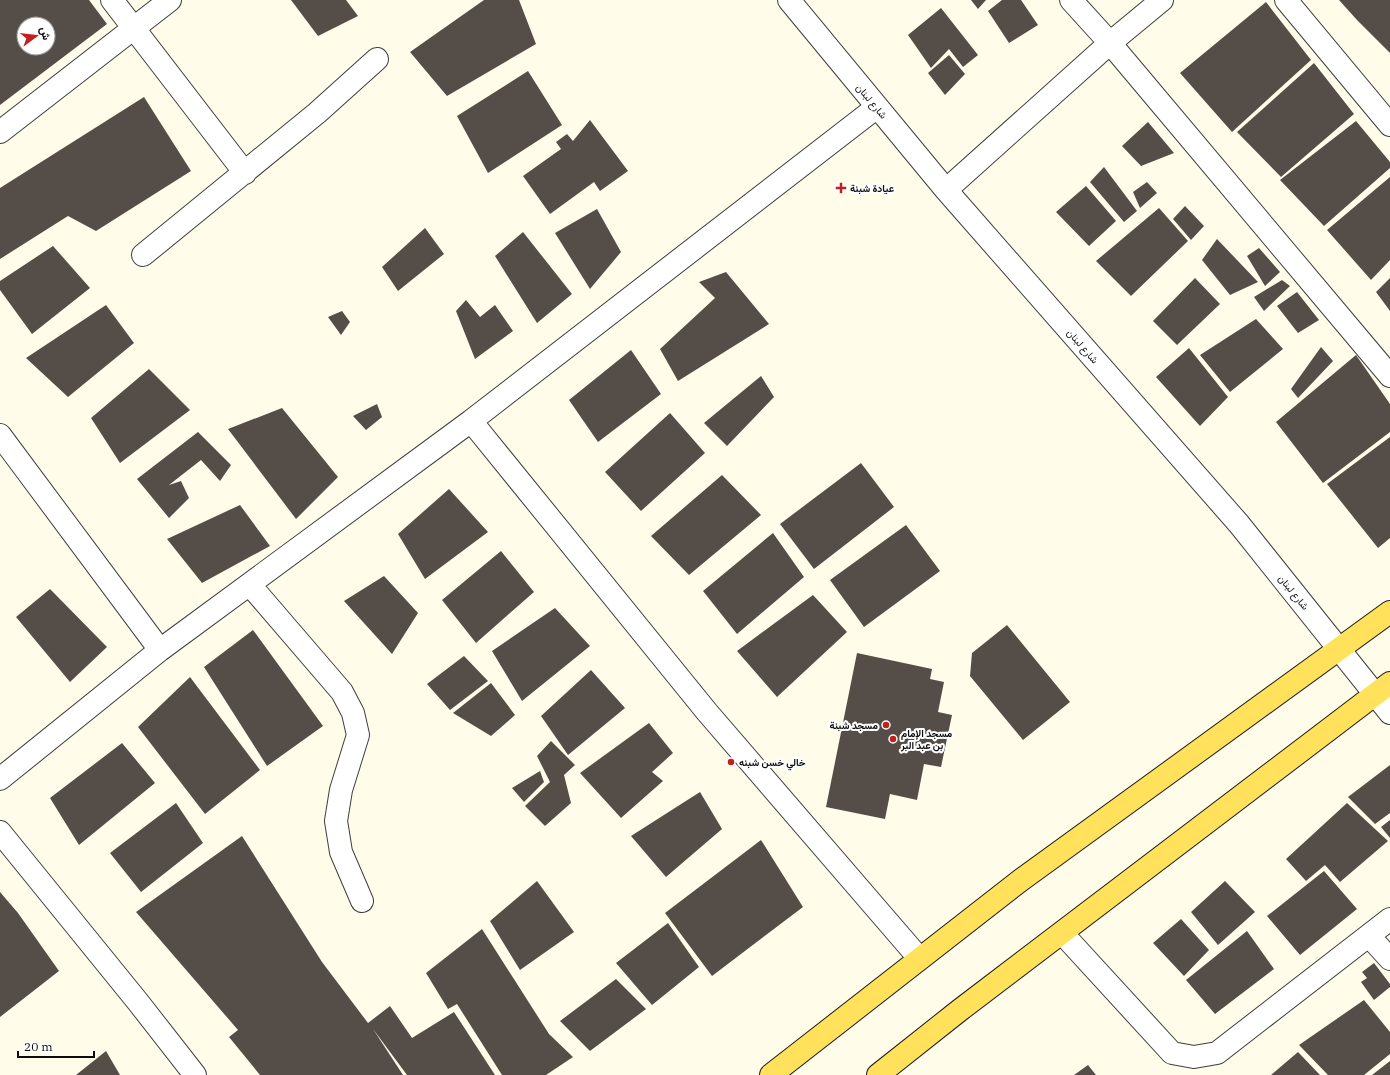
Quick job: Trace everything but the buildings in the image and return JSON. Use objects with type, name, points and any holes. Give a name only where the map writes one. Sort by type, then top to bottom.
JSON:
[{"type":"main road","points":[[770,1075],[1021,880],[1390,612]]},
{"type":"main road","points":[[878,1075],[1383,689]]},
{"type":"street","points":[[112,0],[245,173]]},
{"type":"street","points":[[0,132],[135,29],[170,0]]},
{"type":"street","name":"شارع لبنان","points":[[789,0],[946,190],[1238,524],[1339,648],[1383,689],[1390,713]]},
{"type":"street","points":[[1071,0],[1110,43],[1390,376]]},
{"type":"street","points":[[946,190],[1110,43],[1162,0]]},
{"type":"street","points":[[1286,0],[1390,125]]},
{"type":"street","points":[[143,254],[245,173],[317,113],[377,58]]},
{"type":"street","points":[[0,779],[160,650],[471,421],[877,107]]},
{"type":"street","points":[[471,421],[707,712],[919,958]]},
{"type":"street","points":[[0,435],[160,650]]},
{"type":"street","points":[[250,585],[342,692],[353,713],[358,735],[341,790],[336,821],[341,852],[362,901]]},
{"type":"street","points":[[0,832],[138,1002],[195,1075]]},
{"type":"street","points":[[1062,933],[1172,1052],[1194,1058],[1217,1053],[1390,919]]},
{"type":"street","points":[[1369,936],[1390,959]]},
{"type":"place","name":"عيادة شبنة","points":[[841,188]]},
{"type":"place","name":"مسجد شبنة","points":[[886,725]]},
{"type":"place","name":"مسجد الإمام بن عبد البر","points":[[893,739]]},
{"type":"place","name":"خالي خسن شبنه","points":[[731,762]]}]
